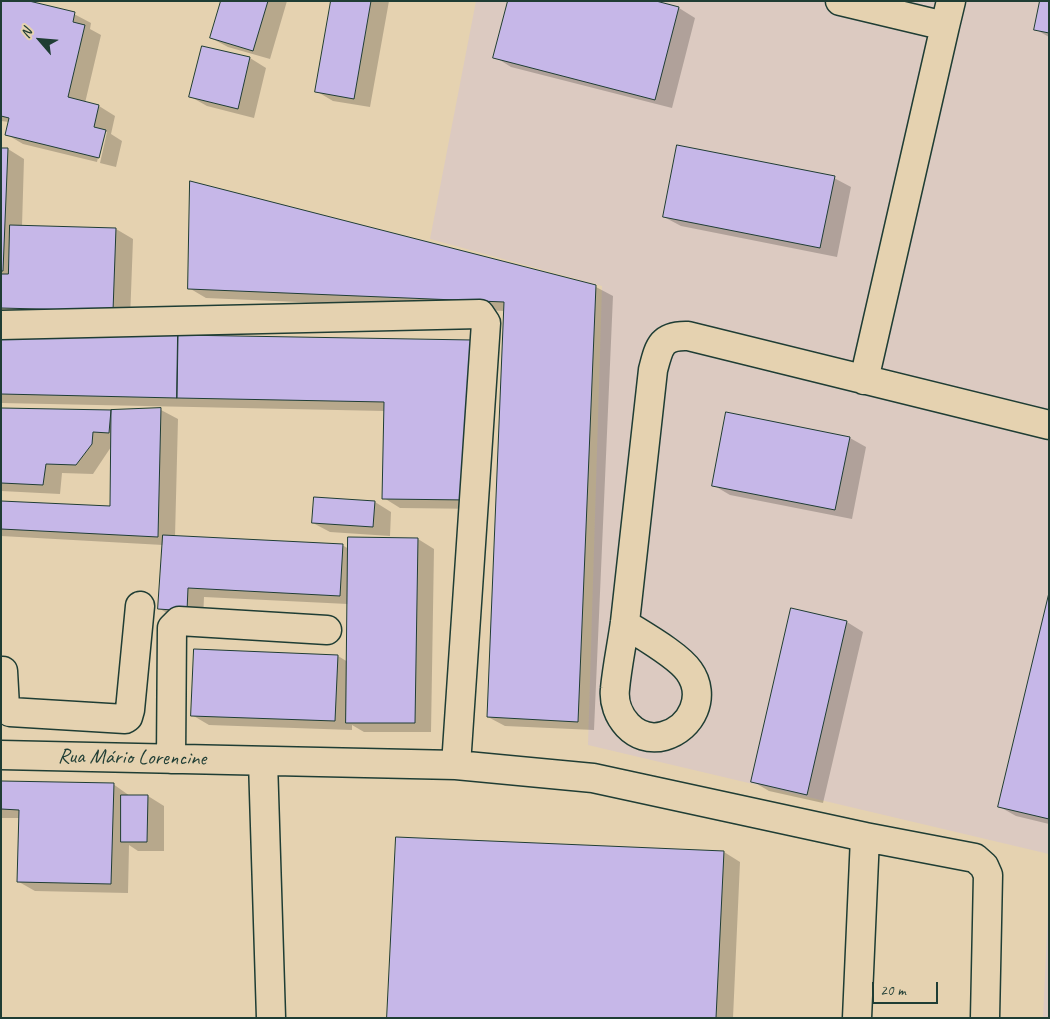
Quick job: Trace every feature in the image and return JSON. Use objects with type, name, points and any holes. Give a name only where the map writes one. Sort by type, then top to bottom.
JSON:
[{"type":"lane","points":[[840,1],[948,14],[864,380]]},
{"type":"lane","points":[[1,325],[480,314],[485,318],[456,765]]},
{"type":"lane","points":[[625,624],[653,370],[658,352],[664,341],[674,336],[688,336],[1049,425]]},
{"type":"lane","points":[[1,671],[3,671],[5,707],[10,712],[125,719],[128,717],[130,710],[140,606]]},
{"type":"lane","points":[[170,759],[172,628],[174,623],[179,621],[327,630]]},
{"type":"lane","name":"Rua Mário Lorencine","points":[[1,755],[456,765],[593,778],[865,837],[975,858],[984,866],[988,875],[985,1018]]},
{"type":"lane","points":[[264,761],[271,1018]]},
{"type":"lane","points":[[857,1018],[865,837]]},
{"type":"shaded area","points":[[476,1],[1049,1],[1049,854],[588,745],[602,286],[430,239]]},
{"type":"shaded area","points":[[1049,890],[1049,1018],[1043,1018]]},
{"type":"building","points":[[1,1],[29,1],[75,12],[73,22],[85,25],[68,97],[99,105],[94,127],[106,130],[99,158],[5,135],[9,118],[1,116]]},
{"type":"building","points":[[221,1],[268,1],[253,51],[210,38]]},
{"type":"building","points":[[331,1],[371,1],[354,99],[315,92]]},
{"type":"building","points":[[508,1],[656,1],[679,7],[655,100],[493,58]]},
{"type":"building","points":[[1040,1],[1049,1],[1049,33],[1034,30]]},
{"type":"building","points":[[202,46],[250,57],[238,109],[189,97]]},
{"type":"building","points":[[677,145],[835,176],[820,248],[663,217]]},
{"type":"building","points":[[1,148],[8,148],[3,271],[1,271]]},
{"type":"building","points":[[190,181],[596,285],[578,722],[487,717],[504,302],[188,289]]},
{"type":"building","points":[[10,225],[116,228],[113,311],[1,308],[1,274],[8,274]]},
{"type":"building","points":[[1,334],[178,335],[177,398],[1,394]]},
{"type":"building","points":[[178,335],[472,340],[469,500],[382,499],[384,402],[177,398]]},
{"type":"building","points":[[1,408],[111,410],[109,433],[93,432],[92,444],[76,465],[46,464],[43,485],[1,483]]},
{"type":"building","points":[[161,408],[158,537],[1,529],[1,501],[110,506],[111,410]]},
{"type":"building","points":[[726,412],[850,437],[835,510],[712,486]]},
{"type":"building","points":[[314,497],[375,501],[373,527],[312,523]]},
{"type":"building","points":[[163,535],[343,544],[340,596],[188,588],[187,611],[158,609]]},
{"type":"building","points":[[348,537],[418,538],[415,723],[346,723]]},
{"type":"building","points":[[1049,593],[1049,819],[998,807]]},
{"type":"building","points":[[791,608],[847,621],[807,795],[751,782]]},
{"type":"building","points":[[194,649],[338,655],[335,721],[191,716]]},
{"type":"building","points":[[1,781],[114,783],[111,884],[17,882],[19,810],[1,809]]},
{"type":"building","points":[[121,795],[148,795],[147,842],[121,842]]},
{"type":"building","points":[[396,837],[724,851],[716,1018],[387,1018]]}]
